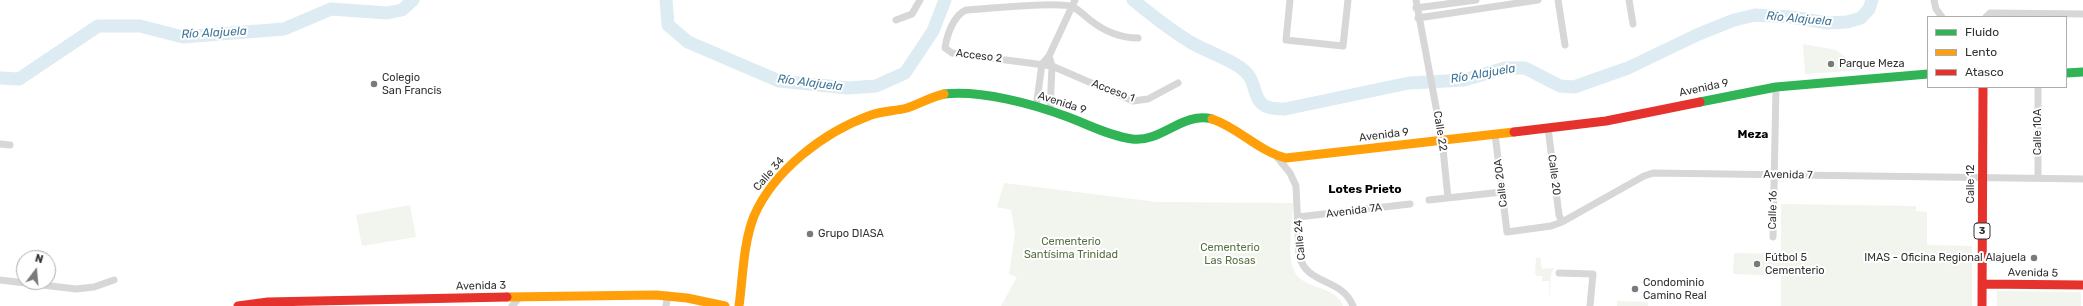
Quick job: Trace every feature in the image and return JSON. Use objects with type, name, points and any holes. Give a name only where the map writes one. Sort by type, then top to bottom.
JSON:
[{"type":"street","points":[[896,20],[912,14],[920,0]]},
{"type":"street","points":[[1290,0],[1286,40],[1343,46],[1348,0]]},
{"type":"street","name":"Calle 22","points":[[1416,0],[1416,8],[1442,139],[1448,198]]},
{"type":"street","points":[[1416,8],[1476,0]]},
{"type":"street","points":[[1418,18],[1538,0]]},
{"type":"street","points":[[1558,0],[1565,44]]},
{"type":"street","points":[[1629,0],[1633,24]]},
{"type":"street","points":[[1934,0],[1936,10],[1941,16]]},
{"type":"street","points":[[1036,107],[1049,56],[1074,3],[1095,24],[1127,38],[1138,38]]},
{"type":"street","name":"Acceso 2","points":[[1047,65],[952,53],[945,48],[946,41],[955,18],[966,10],[1074,3]]},
{"type":"street","points":[[1986,16],[1990,13],[2083,14]]},
{"type":"street","points":[[1047,65],[1050,111]]},
{"type":"street","name":"Acceso 1","points":[[1047,65],[1133,101],[1148,99],[1178,83]]},
{"type":"street","points":[[2067,73],[2083,72]]},
{"type":"street","name":"Avenida 9","points":[[866,118],[904,108],[931,96],[946,93],[966,94],[1036,107],[1123,137],[1142,140],[1159,136],[1190,119],[1208,118],[1226,126],[1277,157],[1298,158],[1442,139],[1606,121],[1776,87],[1927,74]]},
{"type":"street","name":"Calle 16","points":[[1773,237],[1776,87]]},
{"type":"street","name":"Calle 12","points":[[1982,306],[1983,88]]},
{"type":"street","name":"Calle 10A","points":[[2038,88],[2038,178]]},
{"type":"street","name":"Calle 34","points":[[739,306],[750,228],[760,203],[768,191],[785,171],[802,156],[827,139],[866,118]]},
{"type":"street","name":"Calle 20","points":[[1548,128],[1559,215],[1562,222]]},
{"type":"street","name":"Calle 20A","points":[[1495,134],[1507,232]]},
{"type":"street","points":[[0,144],[10,145]]},
{"type":"street","name":"Calle 24","points":[[1277,157],[1290,173],[1297,191],[1300,254],[1302,265],[1307,272],[1314,277],[1343,292],[1353,306]]},
{"type":"street","points":[[1290,173],[1290,164],[1298,158]]},
{"type":"street","name":"Avenida 7","points":[[1507,232],[1551,226],[1562,222],[1648,174],[2083,178]]},
{"type":"street","points":[[1429,200],[1502,192]]},
{"type":"street","name":"Avenida 7A","points":[[1298,218],[1410,204]]},
{"type":"street","points":[[1559,272],[1593,274],[1590,306]]},
{"type":"street","points":[[0,280],[76,289],[94,287],[114,280]]},
{"type":"street","name":"Avenida 5","points":[[1982,284],[2083,285]]},
{"type":"street","points":[[666,306],[668,296]]},
{"type":"street","name":"Avenida 3","points":[[238,306],[268,302],[520,297],[668,296],[725,306]]},
{"type":"street","points":[[512,306],[520,297]]},
{"type":"green space","name":"Parque Meza","points":[[1803,44],[1836,50],[1864,70],[1805,74]]},
{"type":"green space","points":[[1004,183],[1157,202],[1293,203],[1290,253],[1293,268],[1303,281],[1333,294],[1339,299],[1343,306],[1001,306],[1017,277],[1009,274],[1015,233],[1011,210],[997,207]]},
{"type":"green space","points":[[1781,204],[1916,206],[1916,211],[1927,212],[1927,245],[1972,246],[1972,306],[1781,306],[1781,276],[1733,274],[1734,253],[1781,254]]},
{"type":"green space","points":[[410,205],[416,237],[362,246],[356,215]]},
{"type":"green space","points":[[1540,257],[1542,269],[1554,268],[1551,275],[1549,301],[1549,281],[1542,281],[1542,276],[1537,276],[1535,273],[1536,258]]},
{"type":"green space","points":[[1997,291],[2081,292],[2081,306],[1997,306]]},
{"type":"green space","points":[[1617,301],[1648,302],[1648,306],[1617,306]]},
{"type":"waterway","name":"Río Alajuela","points":[[0,78],[19,79],[98,26],[140,26],[183,37],[284,29],[331,9],[387,13],[402,10],[413,0]]},
{"type":"waterway","name":"Río Alajuela","points":[[666,0],[668,25],[688,42],[779,81],[848,88],[876,86],[905,73],[933,31],[945,0]]},
{"type":"waterway","name":"Río Alajuela","points":[[1133,0],[1184,38],[1241,68],[1248,74],[1259,101],[1264,105],[1272,108],[1285,109],[1409,83],[1464,80],[1505,68],[1525,68],[1560,86],[1574,87],[1628,68],[1699,34],[1734,20],[1755,15],[1791,17],[1828,23],[1847,22],[1861,18],[1869,9],[1872,0]]},
{"type":"traffic: fast","points":[[2067,73],[2083,72]]},
{"type":"traffic: fast","points":[[1700,102],[1776,87],[1927,74]]},
{"type":"traffic: fast","points":[[944,94],[974,94],[1007,99],[1039,107],[1108,133],[1132,139],[1143,139],[1153,136],[1191,119],[1212,119]]},
{"type":"traffic: slow","points":[[739,306],[745,249],[750,227],[763,199],[787,168],[819,142],[853,122],[871,115],[907,108],[944,94]]},
{"type":"traffic: slow","points":[[1212,119],[1231,128],[1266,150],[1286,158],[1514,132]]},
{"type":"traffic: slow","points":[[507,297],[656,295],[687,298],[725,306]]},
{"type":"traffic: jam","points":[[1982,306],[1983,88]]},
{"type":"traffic: jam","points":[[1514,132],[1606,121],[1700,102]]},
{"type":"traffic: jam","points":[[1982,284],[2083,285]]},
{"type":"traffic: jam","points":[[238,306],[268,302],[507,297]]},
{"type":"place","name":"Parque Meza","points":[[1831,64]]},
{"type":"place","name":"Colegio San Francis","points":[[374,84]]},
{"type":"place","name":"Grupo DIASA","points":[[810,234]]},
{"type":"place","name":"IMAS - Oficina Regional Alajuela","points":[[2034,258]]},
{"type":"place","name":"Fútbol 5 Cementerio","points":[[1757,264]]},
{"type":"place","name":"Condominio Camino Real","points":[[1635,289]]},
{"type":"district","name":"Meza","points":[[1753,135]]},
{"type":"district","name":"Lotes Prieto","points":[[1365,190]]},
{"type":"park label","name":"Cementerio Santísima Trinidad","points":[[1071,248]]},
{"type":"park label","name":"Cementerio Las Rosas","points":[[1230,254]]}]
